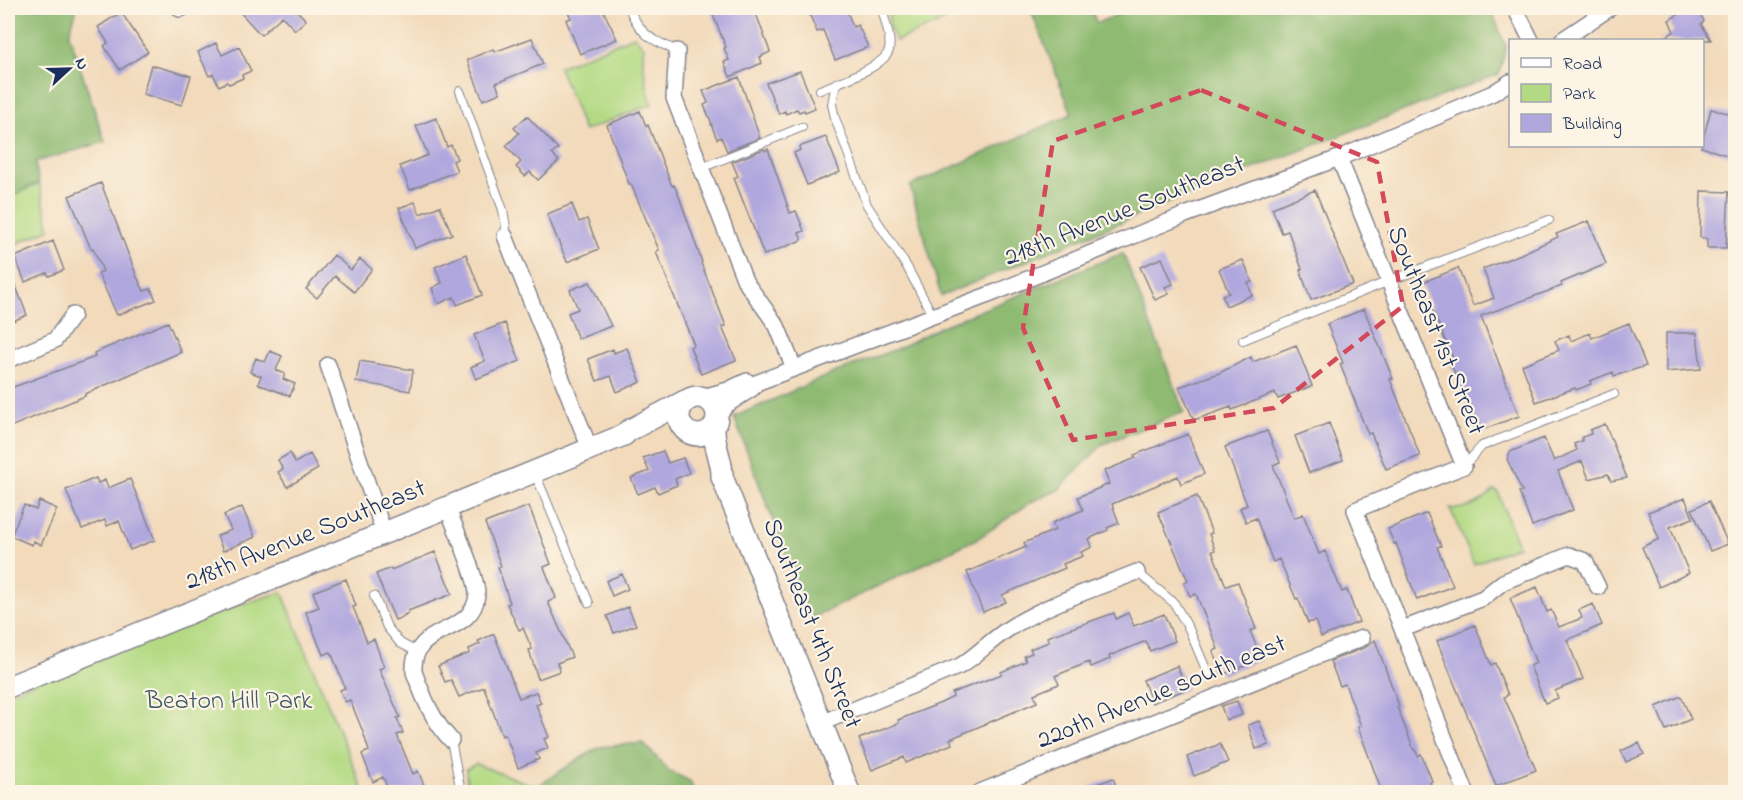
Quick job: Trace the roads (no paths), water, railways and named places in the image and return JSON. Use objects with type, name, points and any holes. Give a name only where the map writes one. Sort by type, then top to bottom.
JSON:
[{"type":"street","points":[[1515,8],[1530,39]]},
{"type":"street","points":[[1564,39],[1610,8]]},
{"type":"street","points":[[677,51],[674,98],[745,281],[777,326],[794,368]]},
{"type":"street","name":"218th Avenue Southeast","points":[[8,687],[624,435],[628,430],[694,399],[728,390],[748,381],[756,383],[933,316],[1185,214],[1339,158],[1493,93],[1509,83]]},
{"type":"street","name":"Southeast 1st Street","points":[[1339,158],[1464,466],[1355,510],[1466,792]]},
{"type":"street","points":[[505,236],[590,449]]},
{"type":"street","points":[[8,360],[55,340],[74,315]]},
{"type":"street","points":[[328,365],[384,533]]},
{"type":"street","name":"218th Avenue Southeast","points":[[624,435],[632,436],[660,427],[702,426],[728,404],[753,388],[756,383]]},
{"type":"street","points":[[694,399],[680,412],[702,426]]},
{"type":"street","name":"Southeast 4th Street","points":[[694,399],[710,400],[715,406],[702,426],[716,474],[722,477],[849,792]]},
{"type":"street","points":[[447,507],[474,579],[477,594],[464,620],[427,638],[417,652],[413,666],[432,715],[440,729],[451,740]]},
{"type":"street","points":[[1403,629],[1482,598],[1503,582],[1569,555],[1585,561],[1598,587]]},
{"type":"street","points":[[821,723],[960,666],[978,655],[1013,625],[1137,572]]},
{"type":"street","name":"220th Avenue south east","points":[[980,792],[1362,638]]},
{"type":"lane","points":[[629,8],[634,20],[649,38],[677,51]]},
{"type":"lane","points":[[820,90],[877,63],[889,52],[882,8]]},
{"type":"lane","points":[[836,83],[832,104],[835,118],[867,205],[907,267],[933,316]]},
{"type":"lane","points":[[460,91],[503,210],[505,236]]},
{"type":"lane","points":[[701,168],[802,127]]},
{"type":"lane","points":[[1243,340],[1389,280],[1549,220]]},
{"type":"lane","points":[[1464,466],[1482,446],[1614,394]]},
{"type":"lane","points":[[534,472],[589,603]]},
{"type":"lane","points":[[1137,572],[1174,603],[1189,629],[1208,674]]},
{"type":"lane","points":[[374,596],[387,627],[400,643],[417,652]]},
{"type":"lane","points":[[451,740],[461,792]]},
{"type":"park label","name":"Beaton Hill Park","points":[[229,702]]}]
